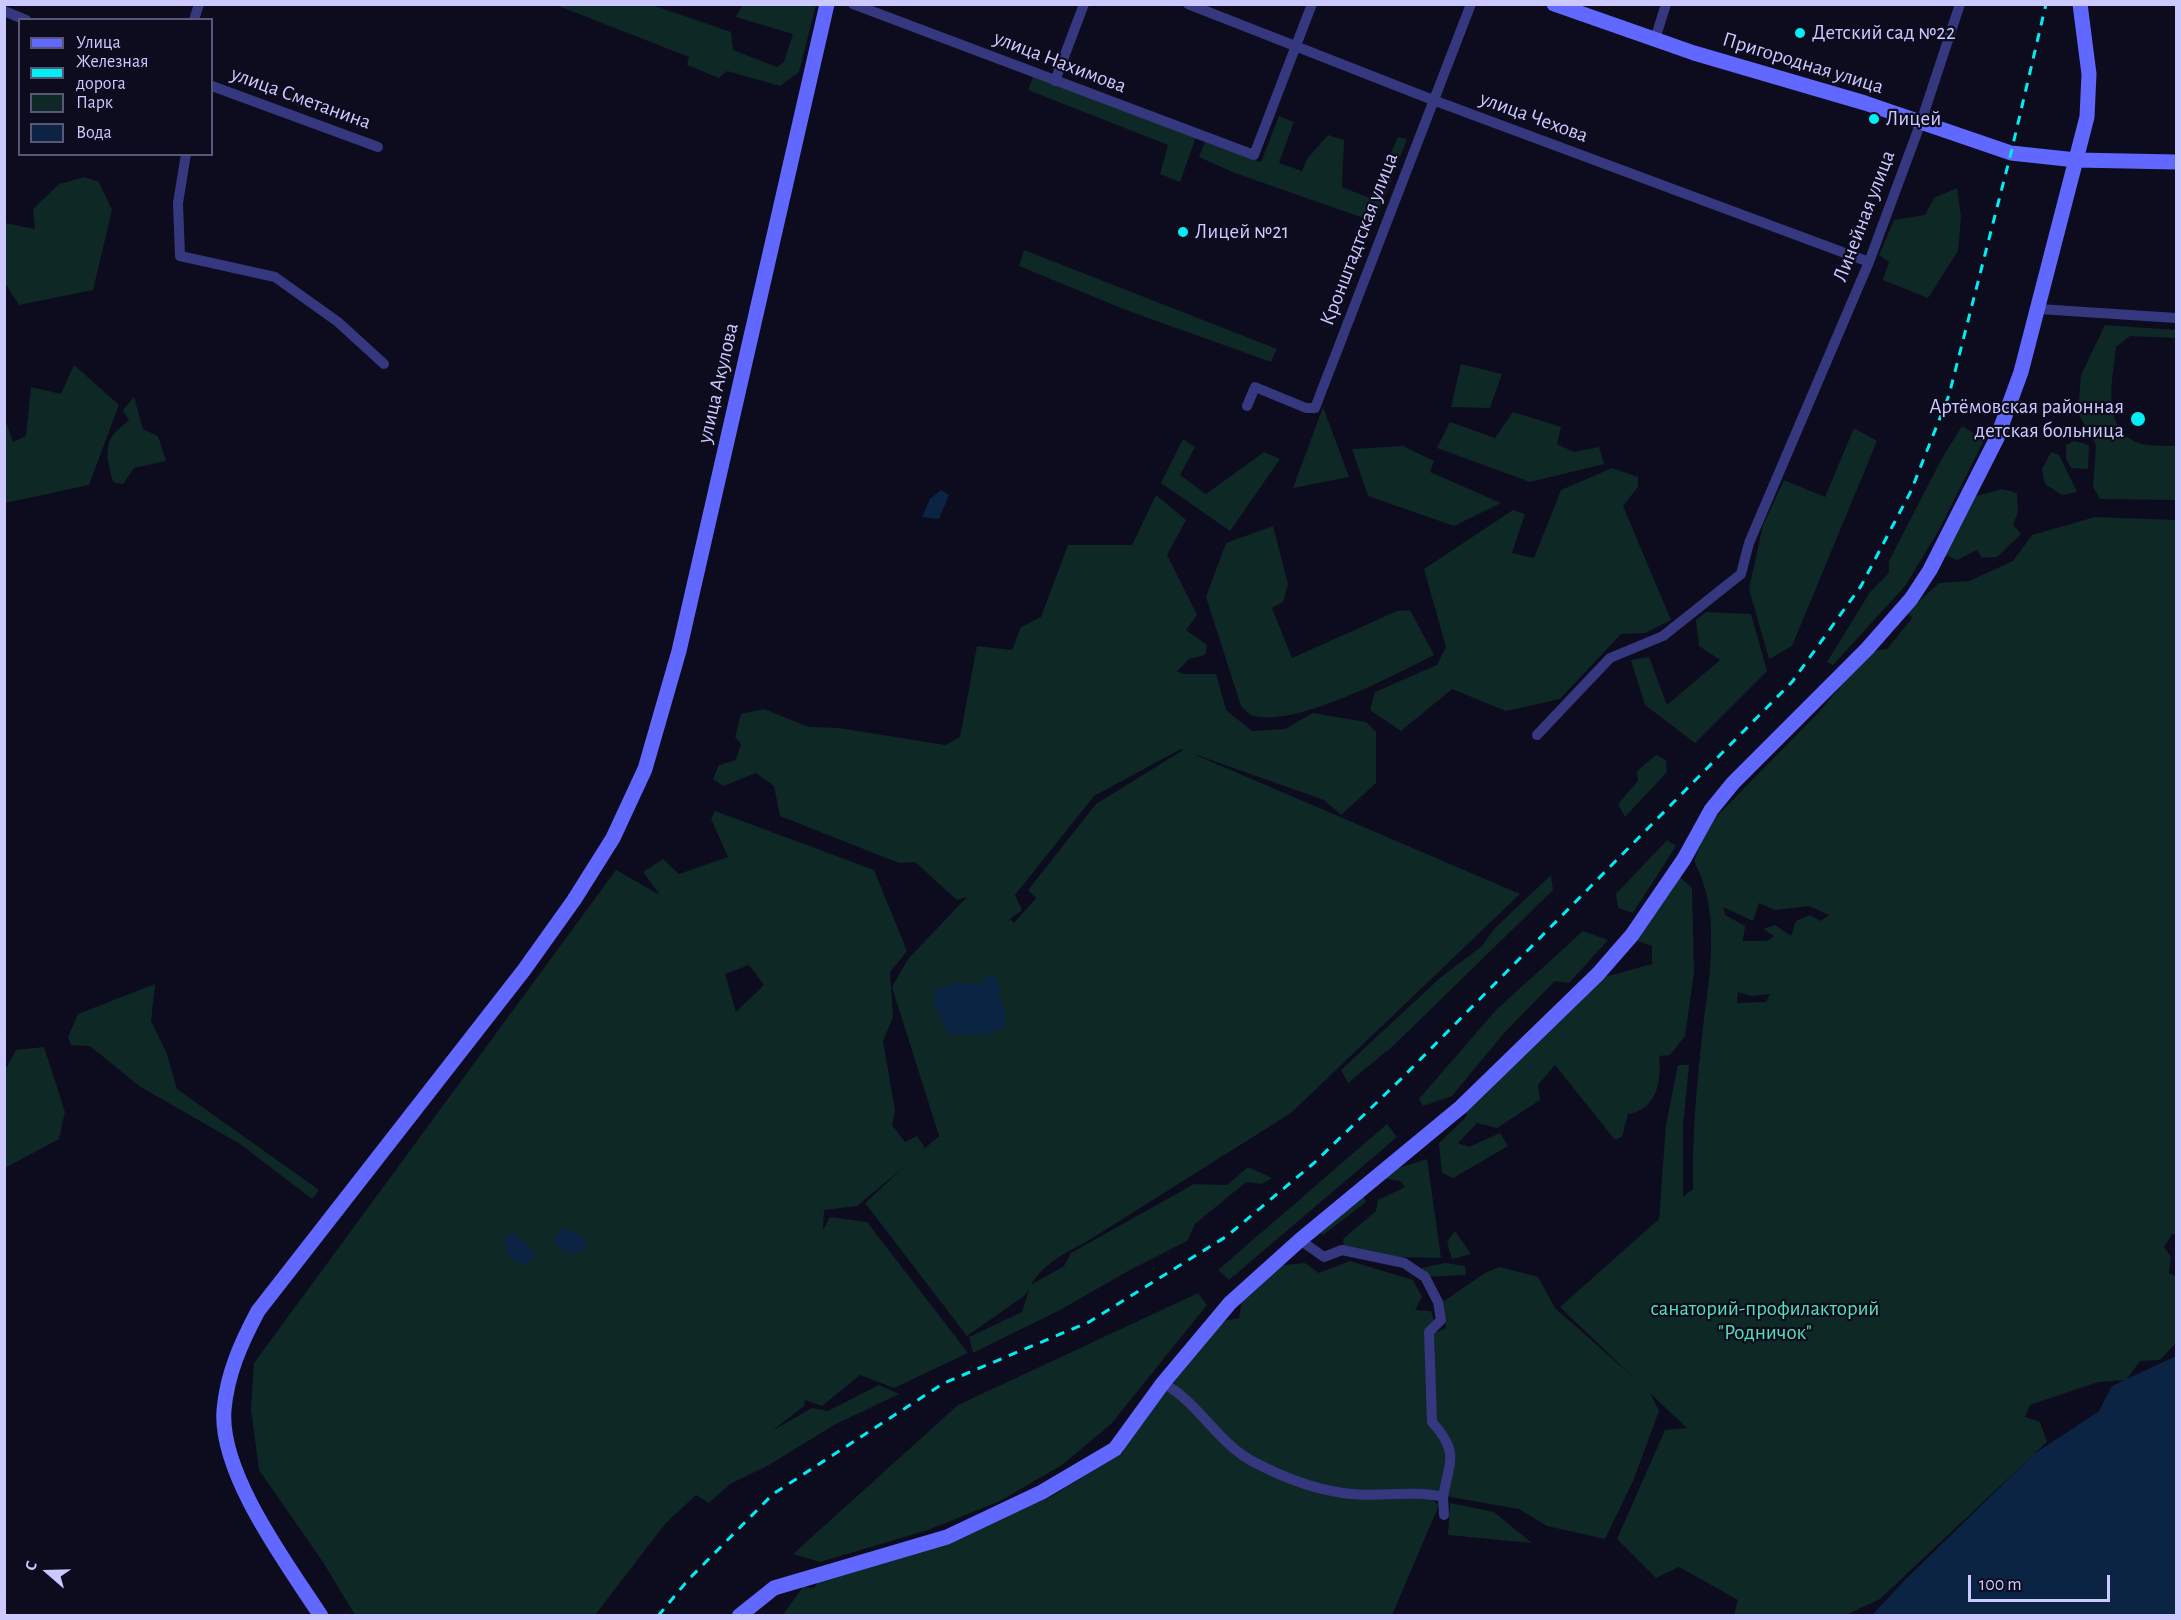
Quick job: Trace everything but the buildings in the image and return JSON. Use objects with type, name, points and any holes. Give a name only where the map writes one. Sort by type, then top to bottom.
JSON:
[{"type":"main road","name":"улица Акулова","points":[[321,1616],[262,1523],[241,1481],[229,1448],[224,1413],[228,1380],[239,1348],[258,1311],[524,970],[574,900],[613,837],[645,769],[679,651],[827,4]]},
{"type":"main road","name":"Пригородная улица","points":[[1554,4],[1655,39],[1921,122],[2011,153],[2076,160],[2176,162]]},
{"type":"main road","points":[[739,1616],[774,1588],[947,1537],[1042,1492],[1115,1449],[1163,1383],[1230,1303],[1300,1240],[1461,1107],[1598,974],[1632,935],[1684,859],[1710,810],[1733,783],[1867,649],[1911,599],[1930,570],[1996,438],[2021,372],[2076,160],[2089,99],[2090,74],[2080,4]]},
{"type":"street","name":"улица Нахимова","points":[[853,4],[1254,155],[1295,46]]},
{"type":"street","points":[[1055,81],[1084,4]]},
{"type":"street","name":"улица Чехова","points":[[1188,4],[1433,100],[1869,262]]},
{"type":"street","points":[[1295,46],[1312,4]]},
{"type":"street","name":"Кронштадтская улица","points":[[1247,406],[1255,387],[1306,408],[1315,408],[1471,4]]},
{"type":"street","points":[[1655,39],[1666,4]]},
{"type":"street","name":"Линейная улица","points":[[1537,735],[1610,658],[1663,636],[1741,574],[1749,543],[1869,262],[1921,122],[1960,4]]},
{"type":"street","points":[[4,11],[21,18]]},
{"type":"street","name":"улица Сметанина","points":[[213,86],[378,147]]},
{"type":"street","points":[[186,156],[178,202],[180,256],[275,277],[338,322],[384,364]]},
{"type":"street","points":[[2038,309],[2176,318]]},
{"type":"street","points":[[1300,1240],[1324,1257],[1342,1250],[1404,1263],[1425,1277],[1438,1302],[1441,1320],[1429,1332],[1432,1422],[1448,1439],[1451,1452],[1443,1497],[1444,1515]]},
{"type":"street","points":[[1163,1383],[1178,1391],[1226,1440],[1250,1460],[1288,1477],[1352,1494],[1429,1494],[1443,1497]]},
{"type":"green space","points":[[754,4],[816,5],[799,72],[780,86],[727,71],[719,78],[687,65],[689,57],[556,5],[652,5],[731,32],[733,50],[777,67],[784,62],[793,34],[736,17],[742,6]]},
{"type":"green space","points":[[1033,77],[1196,137],[1180,182],[1160,174],[1168,145],[1028,90]]},
{"type":"green space","points":[[1279,116],[1294,122],[1279,163],[1302,171],[1307,159],[1328,135],[1344,140],[1342,187],[1370,198],[1398,137],[1407,139],[1375,222],[1235,173],[1199,157],[1205,142],[1261,162]]},
{"type":"green space","points":[[85,177],[99,182],[112,210],[93,290],[19,305],[5,283],[5,223],[35,229],[33,209],[59,184]]},
{"type":"green space","points":[[1957,188],[1961,217],[1958,251],[1928,298],[1883,280],[1889,262],[1879,255],[1894,220],[1925,215],[1934,198]]},
{"type":"green space","points":[[1024,250],[1277,349],[1271,362],[1126,310],[1019,266]]},
{"type":"green space","points":[[2105,325],[2176,330],[2176,338],[2130,336],[2116,347],[2112,402],[2119,427],[2127,436],[2143,444],[2176,446],[2176,500],[2100,499],[2093,487],[2096,445],[2078,413],[2081,375]]},
{"type":"green space","points":[[1461,364],[1502,374],[1490,408],[1451,407]]},
{"type":"green space","points":[[74,365],[119,405],[89,485],[5,503],[5,419],[13,442],[26,436],[31,387],[61,394]]},
{"type":"green space","points":[[134,397],[143,429],[158,436],[166,461],[134,468],[123,484],[113,482],[108,448],[114,434],[129,421],[123,410]]},
{"type":"green space","points":[[1323,407],[1349,477],[1293,488]]},
{"type":"green space","points":[[1513,412],[1561,427],[1557,444],[1574,452],[1599,447],[1604,464],[1530,482],[1437,448],[1450,422],[1495,438]]},
{"type":"green space","points":[[1962,426],[1984,440],[1939,530],[1905,586],[1833,665],[1827,662],[1870,592],[1889,573],[1889,561],[1942,458]]},
{"type":"green space","points":[[1854,428],[1877,441],[1792,646],[1769,659],[1749,589],[1763,525],[1784,480],[1825,497]]},
{"type":"green space","points":[[1183,439],[1195,447],[1180,475],[1206,494],[1264,452],[1280,459],[1230,531],[1161,483]]},
{"type":"green space","points":[[2074,441],[2089,445],[2088,469],[2071,468],[2066,459],[2066,445]]},
{"type":"green space","points":[[1403,446],[1434,461],[1430,472],[1501,503],[1454,526],[1368,496],[1352,449]]},
{"type":"green space","points":[[2051,452],[2059,455],[2077,492],[2062,495],[2045,484],[2042,469]]},
{"type":"green space","points":[[1612,468],[1638,477],[1638,487],[1623,506],[1671,620],[1645,633],[1621,634],[1560,699],[1506,711],[1452,689],[1401,731],[1370,710],[1375,692],[1437,665],[1446,647],[1424,569],[1513,510],[1525,514],[1512,553],[1534,558],[1561,490]]},
{"type":"green space","points":[[2002,489],[2017,493],[2018,512],[2013,525],[2021,534],[1997,557],[1982,558],[1977,550],[1957,560],[1943,554],[1976,496]]},
{"type":"green space","points":[[1156,495],[1186,520],[1167,555],[1197,615],[1186,630],[1207,645],[1205,655],[1189,659],[1177,671],[1183,674],[1216,674],[1226,710],[1252,731],[1285,729],[1313,713],[1366,722],[1376,732],[1376,783],[1341,815],[1324,800],[1191,753],[1520,894],[1291,1113],[1056,1259],[1036,1277],[1031,1285],[1064,1266],[1071,1253],[1194,1184],[1227,1185],[1248,1167],[1272,1178],[1262,1184],[1246,1182],[1195,1224],[1187,1241],[1128,1271],[1060,1310],[973,1353],[969,1337],[1022,1312],[1029,1289],[1024,1296],[967,1336],[865,1203],[904,1167],[857,1206],[824,1210],[823,1230],[830,1217],[867,1222],[968,1353],[894,1388],[860,1375],[822,1406],[805,1400],[804,1406],[772,1431],[812,1408],[828,1411],[879,1385],[899,1394],[834,1425],[769,1465],[730,1484],[709,1503],[696,1495],[665,1524],[595,1615],[355,1615],[323,1562],[259,1470],[251,1409],[254,1363],[616,870],[660,895],[643,872],[663,859],[679,874],[728,857],[711,819],[715,811],[874,870],[907,951],[890,972],[893,1017],[883,1041],[895,1110],[892,1125],[905,1142],[917,1136],[925,1148],[939,1136],[892,987],[908,959],[967,897],[957,900],[915,862],[899,863],[780,816],[774,786],[756,773],[723,786],[713,779],[719,765],[736,760],[741,744],[735,737],[741,714],[764,709],[809,727],[839,728],[945,745],[960,737],[977,646],[1012,650],[1021,627],[1041,617],[1068,545],[1132,545]],"holes":[[[1181,749],[1183,750],[1096,804],[1028,890],[1036,898],[1014,923],[1010,919],[1022,910],[1015,895],[1094,796]],[[749,965],[764,985],[736,1012],[725,974]]]},
{"type":"green space","name":"санаторий-профилакторий \"Родничок\"","points":[[2095,517],[2176,520],[2176,1234],[2172,1234],[2164,1247],[2171,1257],[2169,1273],[2174,1276],[2176,1274],[2176,1343],[2160,1360],[2140,1361],[2126,1380],[2098,1382],[2030,1405],[2025,1417],[2040,1422],[2047,1442],[1880,1599],[1844,1616],[1734,1615],[1738,1600],[1679,1567],[1656,1578],[1617,1539],[1665,1430],[1687,1428],[1650,1393],[1659,1411],[1633,1481],[1605,1539],[1547,1526],[1519,1509],[1422,1492],[1347,1492],[1295,1479],[1246,1455],[1171,1380],[1218,1322],[1239,1318],[1243,1294],[1283,1265],[1305,1263],[1319,1273],[1350,1261],[1413,1280],[1422,1297],[1415,1310],[1431,1311],[1437,1332],[1446,1328],[1441,1303],[1485,1273],[1500,1267],[1538,1277],[1555,1308],[1633,1377],[1560,1307],[1659,1219],[1666,1125],[1678,1065],[1689,1065],[1683,1127],[1683,1197],[1693,1189],[1696,1099],[1711,952],[1709,905],[1694,861],[1708,825],[1820,711],[1869,652],[1887,649],[1912,618],[1907,612],[1939,583],[1969,581],[2013,561],[2032,535]],"holes":[[[1759,903],[1775,910],[1809,906],[1829,915],[1821,921],[1810,915],[1796,921],[1791,936],[1775,925],[1763,929],[1774,936],[1767,941],[1743,941],[1745,926],[1725,915],[1723,907],[1753,921]],[[1738,992],[1750,996],[1770,994],[1766,1002],[1737,1003]]]},
{"type":"green space","points":[[1273,526],[1288,584],[1283,602],[1272,608],[1292,658],[1397,611],[1410,610],[1434,655],[1344,698],[1317,708],[1269,718],[1251,715],[1241,706],[1206,597],[1226,543]]},
{"type":"green space","points":[[1706,612],[1751,614],[1767,671],[1695,743],[1645,705],[1631,660],[1649,657],[1667,705],[1720,660],[1699,646],[1696,620]]},
{"type":"green space","points":[[1656,755],[1666,760],[1667,772],[1625,817],[1618,804],[1638,781],[1637,771]]},
{"type":"green space","points":[[1667,840],[1676,846],[1633,913],[1618,908],[1616,894]]},
{"type":"green space","points":[[1674,872],[1692,888],[1694,973],[1685,1036],[1670,1055],[1659,1056],[1660,1075],[1656,1092],[1646,1107],[1628,1114],[1622,1137],[1615,1140],[1555,1065],[1538,1085],[1540,1100],[1497,1128],[1477,1123],[1458,1143],[1469,1147],[1500,1133],[1508,1146],[1453,1178],[1442,1173],[1439,1143],[1466,1117],[1467,1105],[1593,980],[1652,964],[1652,946],[1635,940]]},
{"type":"green space","points":[[1551,875],[1553,890],[1393,1046],[1348,1083],[1341,1070],[1440,978],[1482,946],[1495,928]]},
{"type":"green space","points":[[1583,931],[1608,940],[1569,983],[1555,981],[1505,1032],[1452,1096],[1423,1106],[1419,1099],[1496,1010]]},
{"type":"green space","points":[[155,984],[151,1021],[167,1054],[177,1089],[319,1190],[312,1199],[240,1144],[139,1086],[90,1046],[71,1045],[68,1037],[78,1014]]},
{"type":"green space","points":[[44,1047],[65,1112],[59,1139],[5,1168],[5,1070],[16,1050]]},
{"type":"green space","points":[[1387,1124],[1397,1137],[1229,1280],[1218,1270]]},
{"type":"green space","points":[[1427,1159],[1441,1258],[1360,1256],[1345,1253],[1343,1239],[1376,1211],[1378,1200],[1405,1187],[1400,1181],[1383,1178],[1393,1170]]},
{"type":"green space","points":[[1362,1193],[1366,1202],[1323,1235],[1315,1231]]},
{"type":"green space","points":[[1455,1231],[1471,1254],[1452,1259],[1447,1242]]},
{"type":"green space","points":[[1445,1263],[1465,1266],[1466,1275],[1425,1277],[1422,1268]]},
{"type":"green space","points":[[1198,1293],[1207,1305],[1111,1424],[1062,1465],[1000,1501],[928,1530],[820,1562],[793,1554],[958,1405]]},
{"type":"green space","points":[[1164,1386],[1178,1395],[1220,1440],[1308,1487],[1427,1496],[1439,1505],[1392,1615],[782,1616],[803,1587],[814,1588],[819,1579],[898,1559],[971,1533],[1052,1496],[1123,1453],[1127,1430]]},
{"type":"green space","points":[[1450,1503],[1494,1512],[1532,1543],[1448,1535]]},
{"type":"water","points":[[941,490],[949,495],[939,519],[922,517],[930,499]]},
{"type":"water","points":[[994,975],[1001,987],[998,992],[1006,1013],[1004,1028],[986,1035],[948,1034],[932,999],[936,989],[956,983],[982,985],[984,979]]},
{"type":"water","points":[[562,1227],[584,1238],[587,1248],[572,1255],[557,1246],[554,1237]]},
{"type":"water","points":[[515,1234],[534,1251],[532,1259],[526,1265],[520,1264],[506,1254],[506,1235]]},
{"type":"water","points":[[2176,1356],[2176,1615],[1872,1615],[2034,1454],[2099,1411],[2112,1386]]},
{"type":"railway","points":[[658,1616],[688,1580],[773,1494],[944,1383],[1089,1322],[1227,1236],[1314,1163],[1400,1080],[1792,682],[1861,586],[1911,491],[1949,395],[2011,153],[2046,4]]},
{"type":"place","name":"Детский сад №22","points":[[1800,33]]},
{"type":"place","name":"Лицей","points":[[1874,119]]},
{"type":"place","name":"Лицей №21","points":[[1183,232]]},
{"type":"place","name":"Артёмовская районная детская больница","points":[[2138,419]]}]
